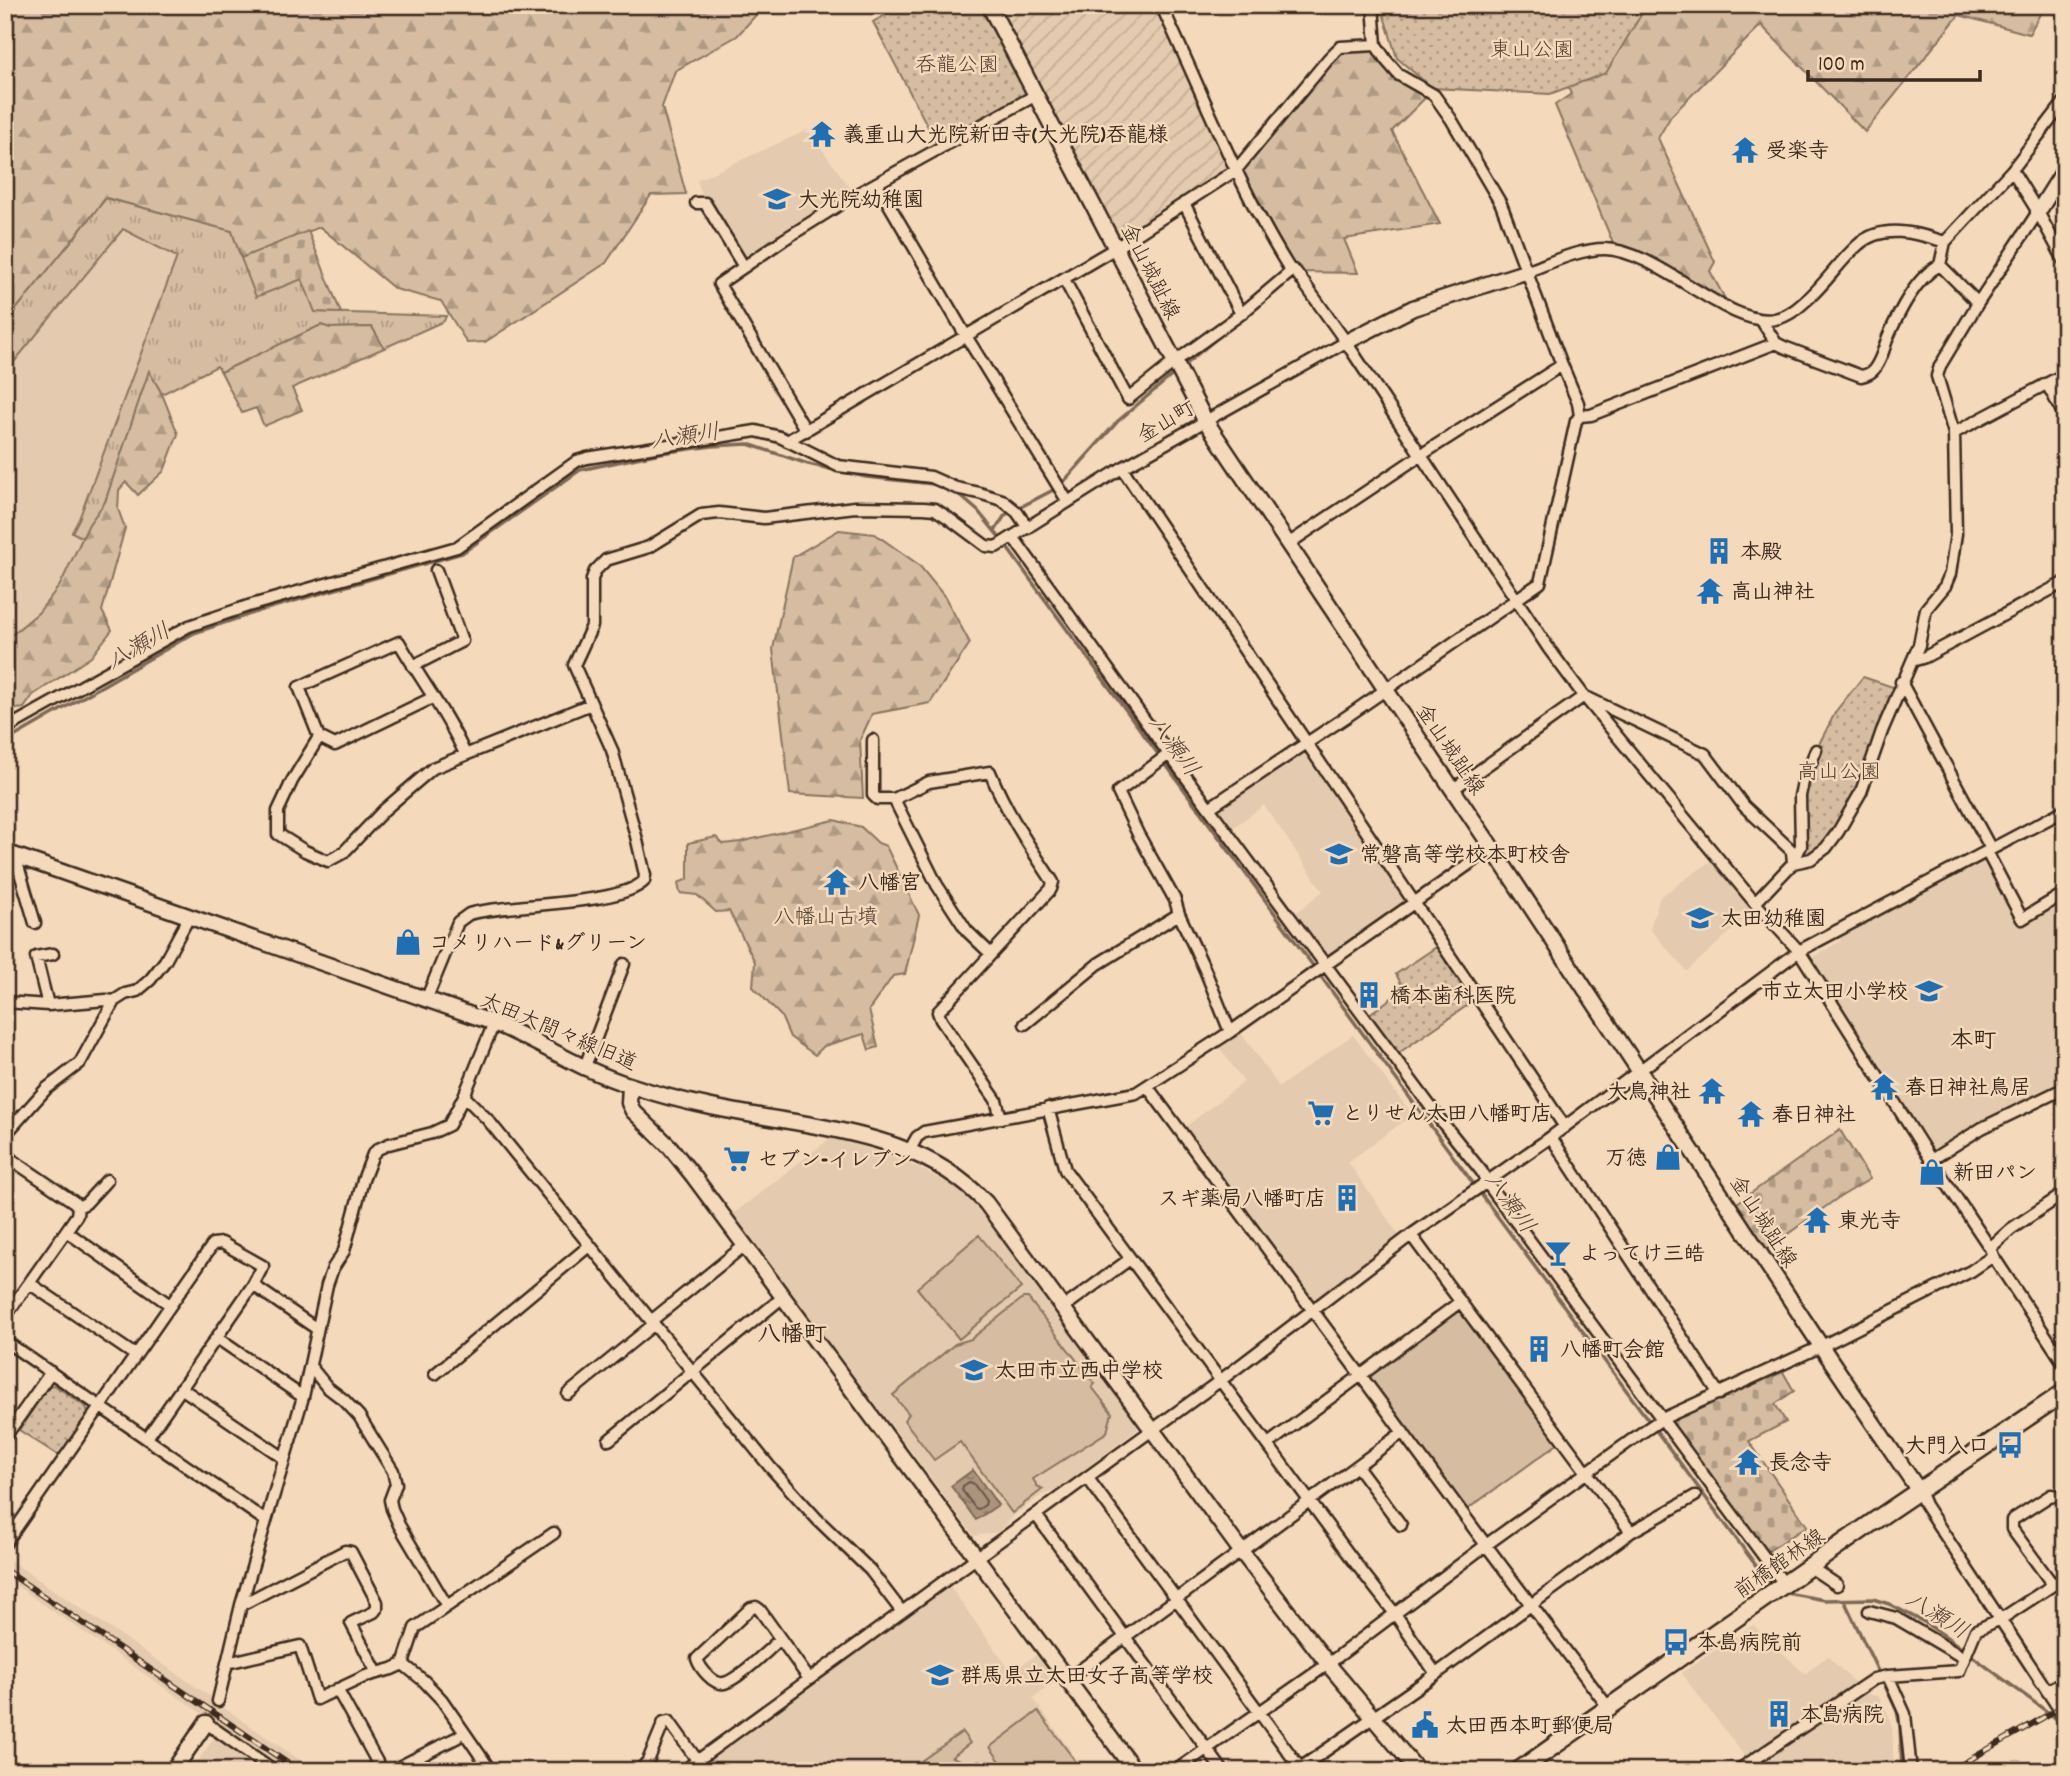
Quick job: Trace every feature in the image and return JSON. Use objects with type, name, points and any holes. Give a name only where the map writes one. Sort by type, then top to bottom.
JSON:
[{"type":"main road","name":"前橋館林線","points":[[1518,1771],[2065,1392]]},
{"type":"street","name":"金山城趾線","points":[[989,5],[1205,420],[1919,1491]]},
{"type":"street","points":[[1373,5],[1376,45],[1385,60],[1399,75],[1434,94],[1501,204],[1578,403],[1580,416]]},
{"type":"street","points":[[1166,7],[1236,170],[1264,227],[1289,268],[1346,342],[1549,649],[1584,696],[1755,903],[1799,951],[2065,1365]]},
{"type":"street","points":[[788,441],[1064,279],[1236,170],[1340,47],[1376,45]]},
{"type":"street","points":[[806,430],[719,284],[793,233],[1037,94]]},
{"type":"street","points":[[1761,320],[1776,343],[1800,355],[1861,376],[1876,368],[1888,336],[1914,290],[1940,265],[1945,242],[2012,170],[2065,101]]},
{"type":"street","points":[[1793,863],[1811,859],[1826,848],[1839,832],[1861,792],[1882,731],[1919,645],[1926,609],[1945,586],[1950,574],[1956,534],[1954,433],[1937,376],[1940,366],[2065,169]]},
{"type":"street","points":[[2012,170],[2065,262]]},
{"type":"street","points":[[877,184],[1068,502]]},
{"type":"street","points":[[696,203],[705,203],[744,267]]},
{"type":"street","points":[[1184,203],[1241,314]]},
{"type":"street","points":[[1346,342],[1413,309],[1588,250],[1616,250],[1639,257],[1730,308],[1761,320],[1793,312],[1828,280],[1859,244],[1872,236],[1884,232],[1909,233],[1945,242]]},
{"type":"street","points":[[1940,265],[1978,303]]},
{"type":"street","points":[[1064,279],[1128,399],[1241,314],[1293,270]]},
{"type":"street","name":"金山町","points":[[591,704],[574,666],[592,626],[592,579],[595,571],[606,560],[649,547],[701,515],[719,513],[764,518],[855,507],[935,509],[986,546],[999,545],[1122,468],[1346,342]]},
{"type":"street","points":[[1209,808],[1541,583],[1576,421],[1580,416],[1591,415],[1776,343]]},
{"type":"street","points":[[1288,544],[1421,454],[1562,365]]},
{"type":"street","points":[[1954,433],[2065,374]]},
{"type":"street","points":[[2047,384],[2065,417]]},
{"type":"street","points":[[5,729],[189,626],[248,606],[457,547],[577,461],[756,431],[788,441],[838,466],[930,477],[956,488],[1002,500],[1028,528]]},
{"type":"street","points":[[1122,468],[1564,1127]]},
{"type":"street","points":[[1011,538],[1164,758],[1209,808],[1482,1172],[1487,1183],[1662,1419],[1781,1587]]},
{"type":"street","points":[[413,667],[463,641],[436,570]]},
{"type":"street","points":[[1912,661],[1926,657],[2065,582]]},
{"type":"street","points":[[432,698],[335,745],[320,737],[299,687],[399,642],[454,729],[465,754]]},
{"type":"street","points":[[1902,682],[2022,919],[2065,894]]},
{"type":"street","points":[[1452,790],[1584,696]]},
{"type":"street","points":[[1584,696],[1705,754],[1744,806],[1792,851],[1793,863]]},
{"type":"street","points":[[320,737],[292,781],[278,811],[278,834],[305,851],[328,861],[342,853],[384,810],[433,768],[591,704],[612,750],[636,836],[644,881],[634,888],[600,897],[469,914],[458,922],[426,1000]]},
{"type":"street","points":[[873,740],[873,795],[877,799],[894,799],[929,782],[990,772],[997,791],[1020,832],[1053,882],[1051,889],[938,1012],[996,1100],[1001,1118]]},
{"type":"street","points":[[1755,903],[1793,863],[1801,846],[1800,796],[1816,750]]},
{"type":"street","points":[[1164,758],[1118,792],[1138,835],[1175,900],[1230,1032]]},
{"type":"street","points":[[894,799],[937,885],[967,931],[991,954]]},
{"type":"street","points":[[683,1771],[1221,1380],[1411,1235],[1564,1127],[1799,951],[2065,810]]},
{"type":"street","points":[[909,1151],[917,1137],[924,1132],[1136,1093],[1326,966],[1492,848]]},
{"type":"street","points":[[12,854],[35,923]]},
{"type":"street","name":"太田大間々線旧道","points":[[12,854],[494,1023],[584,1069],[630,1086],[715,1107],[878,1139],[948,1171],[976,1193],[1000,1221],[1241,1551],[1328,1664],[1418,1771]]},
{"type":"street","points":[[1025,1024],[1098,964],[1179,914]]},
{"type":"street","points":[[5,1135],[46,1089],[80,1063],[114,1001],[137,991],[150,980],[189,916]]},
{"type":"street","points":[[48,1005],[36,957],[53,954]]},
{"type":"street","points":[[584,1069],[624,964]]},
{"type":"street","points":[[5,1002],[48,1005],[114,1001]]},
{"type":"street","points":[[218,1701],[241,1605],[303,1397],[327,1285],[333,1268],[344,1251],[363,1180],[373,1154],[377,1149],[389,1144],[446,1128],[464,1096],[494,1023]]},
{"type":"street","points":[[630,1086],[629,1102],[634,1111],[670,1147],[745,1245],[1135,1771]]},
{"type":"street","points":[[1147,1086],[1608,1707]]},
{"type":"street","points":[[1931,1160],[1982,1128],[2065,1088]]},
{"type":"street","points":[[464,1096],[488,1120],[770,1467],[817,1519],[870,1570],[902,1612]]},
{"type":"street","points":[[1048,1108],[1065,1170],[1396,1615],[1436,1674]]},
{"type":"street","points":[[1551,1136],[1719,1394]]},
{"type":"street","points":[[5,1155],[75,1202],[78,1207],[77,1214],[66,1231],[5,1317]]},
{"type":"street","points":[[78,1207],[86,1203],[107,1180]]},
{"type":"street","points":[[1175,1771],[1396,1615],[1486,1545],[1662,1419],[1821,1346],[1971,1271],[2011,1229],[2065,1193]]},
{"type":"street","points":[[66,1231],[170,1305]]},
{"type":"street","points":[[1411,1235],[1631,1532]]},
{"type":"street","points":[[5,1545],[213,1244],[219,1242],[263,1266],[253,1285],[146,1438]]},
{"type":"street","points":[[568,1394],[745,1245]]},
{"type":"street","points":[[435,1374],[589,1246]]},
{"type":"street","points":[[1064,1307],[1130,1259]]},
{"type":"street","points":[[29,1283],[135,1355]]},
{"type":"street","points":[[253,1285],[317,1329]]},
{"type":"street","points":[[609,1440],[783,1297]]},
{"type":"street","points":[[1268,1444],[1460,1301]]},
{"type":"street","points":[[216,1338],[303,1397]]},
{"type":"street","points":[[5,1342],[266,1521]]},
{"type":"street","points":[[310,1366],[327,1387],[359,1416],[393,1471],[396,1484],[390,1500],[396,1517],[447,1606]]},
{"type":"street","points":[[5,1437],[51,1372]]},
{"type":"street","points":[[181,1388],[284,1458]]},
{"type":"street","points":[[1068,1679],[1403,1433]]},
{"type":"street","points":[[1357,1466],[1401,1525]]},
{"type":"street","points":[[1087,1477],[1298,1769],[1532,1606],[1631,1532],[1695,1496]]},
{"type":"street","points":[[1919,1491],[2065,1718]]},
{"type":"street","points":[[2053,1585],[2012,1529],[2012,1520],[2051,1495],[2063,1497],[2065,1500]]},
{"type":"street","points":[[1036,1515],[1223,1771]]},
{"type":"street","points":[[227,1663],[300,1646],[317,1699],[403,1664],[415,1628],[554,1533]]},
{"type":"street","points":[[241,1605],[345,1551],[351,1552],[377,1602],[374,1612],[351,1623],[377,1673]]},
{"type":"street","points":[[1810,1567],[1837,1585]]},
{"type":"street","points":[[1737,1771],[1877,1678],[1959,1671],[1980,1628],[2001,1619],[2065,1577]]},
{"type":"street","points":[[780,1639],[738,1676],[723,1684],[712,1680],[697,1659],[751,1608],[756,1607],[760,1610],[809,1679]]},
{"type":"street","points":[[1869,1611],[1896,1618],[1964,1658]]},
{"type":"street","points":[[403,1664],[442,1700],[491,1771]]},
{"type":"street","points":[[1888,1676],[1905,1714],[1910,1771]]},
{"type":"street","points":[[2047,1691],[2065,1681]]},
{"type":"street","points":[[337,1689],[382,1771]]},
{"type":"street","points":[[639,1771],[648,1761],[664,1722],[669,1721],[697,1760]]},
{"type":"street","points":[[173,1771],[206,1723],[275,1771]]},
{"type":"street","points":[[391,1771],[458,1737]]},
{"type":"shaded area","points":[[989,5],[1159,5],[1236,170],[1116,247]]},
{"type":"shaded area","name":"大光院幼稚園","points":[[808,130],[855,195],[744,267],[705,203],[697,180]]},
{"type":"shaded area","points":[[116,220],[193,258],[89,524],[60,586],[38,613],[5,638],[5,359]]},
{"type":"shaded area","name":"常磐高等学校本町校舎","points":[[1307,744],[1413,902],[1326,966],[1290,918],[1323,891],[1264,805],[1227,832],[1209,808]]},
{"type":"shaded area","name":"太田幼稚園","points":[[1717,857],[1758,907],[1687,971],[1650,929],[1660,897]]},
{"type":"shaded area","points":[[1986,860],[2020,924],[2065,898],[2065,1082],[1981,1124],[1940,1151],[1932,1148],[1812,960],[1841,941],[1840,938]]},
{"type":"shaded area","points":[[1237,1027],[1279,1087],[1353,1035],[1412,1115],[1348,1162],[1403,1241],[1313,1311],[1180,1131],[1244,1082],[1215,1041]]},
{"type":"shaded area","name":"太田市立西中学校","points":[[832,1137],[919,1168],[945,1181],[970,1199],[1138,1425],[1138,1429],[1057,1490],[1042,1495],[1013,1516],[998,1532],[974,1536],[733,1214]]},
{"type":"shaded area","points":[[5,1557],[214,1699],[210,1715],[207,1717],[5,1578]]},
{"type":"shaded area","name":"群馬県立太田女子高等学校","points":[[949,1585],[1011,1672],[1041,1652],[1060,1678],[1033,1698],[1085,1771],[689,1771]]},
{"type":"shaded area","points":[[1753,1625],[1805,1674],[1827,1656],[1855,1683],[1815,1714],[1747,1759],[1681,1673]]},
{"type":"shaded area","points":[[1861,1693],[1878,1696],[1888,1714],[1892,1728],[1894,1771],[1744,1771]]},
{"type":"shaded area","points":[[221,1706],[316,1771],[284,1771],[212,1721]]},
{"type":"shaded area","points":[[219,1737],[267,1771],[191,1771],[214,1738]]},
{"type":"green space","points":[[5,5],[765,5],[737,36],[675,71],[662,107],[686,194],[651,195],[606,263],[485,342],[467,343],[441,301],[395,289],[320,227],[241,258],[232,231],[106,198],[5,323]]},
{"type":"green space","name":"呑龍公園","points":[[903,5],[989,5],[1036,95],[939,148],[873,22]]},
{"type":"green space","name":"東山公園","points":[[1384,5],[1647,5],[1606,73],[1550,94],[1432,88],[1397,58],[1383,13]]},
{"type":"green space","points":[[1622,5],[2045,5],[2029,34],[1959,15],[1865,132],[1761,25],[1671,116],[1658,138],[1715,262],[1710,271],[1730,308],[1616,250],[1555,105],[1571,94],[1568,87]]},
{"type":"green space","points":[[1376,45],[1399,75],[1425,98],[1392,131],[1440,224],[1344,239],[1358,273],[1296,272],[1236,170],[1340,47]]},
{"type":"green space","points":[[106,198],[232,231],[241,258],[302,279],[316,312],[446,316],[444,321],[384,348],[372,327],[330,328],[321,325],[221,372],[217,366],[162,394],[149,372],[105,502],[83,538],[72,532],[177,257],[123,229],[5,373],[5,323]]},
{"type":"green space","points":[[308,231],[341,313],[315,312],[302,279],[256,297],[241,258]]},
{"type":"green space","points":[[321,325],[330,328],[372,327],[384,348],[292,388],[302,410],[264,426],[256,408],[242,413],[221,372]]},
{"type":"green space","points":[[149,371],[162,394],[178,434],[164,471],[138,495],[126,482],[119,490],[118,509],[125,528],[102,611],[112,630],[91,657],[33,695],[24,708],[8,710],[13,698],[5,694],[5,638],[38,613],[60,585],[89,524],[105,502]]},
{"type":"green space","points":[[839,530],[875,534],[919,565],[945,597],[970,643],[930,703],[872,714],[860,740],[863,798],[790,794],[773,649],[793,557]]},
{"type":"green space","name":"高山公園","points":[[1863,677],[1899,689],[1861,792],[1826,848],[1793,863],[1801,846],[1800,796],[1816,750],[1836,711]]},
{"type":"green space","name":"八幡山古墳","points":[[834,820],[861,827],[878,843],[886,846],[919,915],[905,974],[893,976],[869,1010],[878,1047],[869,1050],[864,1034],[824,1046],[815,1055],[790,1037],[781,1016],[753,987],[755,962],[729,911],[716,912],[697,895],[680,893],[678,883],[688,879],[688,843],[716,837],[723,844],[740,842]]},
{"type":"green space","points":[[1441,944],[1478,998],[1393,1057],[1364,1018],[1404,989],[1396,974]]},
{"type":"green space","points":[[1840,1130],[1870,1179],[1835,1200],[1760,1254],[1730,1208]]},
{"type":"green space","points":[[979,1235],[1021,1288],[959,1339],[917,1288]]},
{"type":"green space","points":[[1023,1298],[1028,1298],[1095,1384],[1092,1387],[1112,1413],[1107,1432],[1033,1479],[1037,1486],[1043,1489],[1012,1513],[960,1442],[934,1460],[904,1420],[909,1414],[893,1395],[955,1344],[971,1339]]},
{"type":"green space","points":[[1460,1302],[1563,1440],[1462,1513],[1361,1376]]},
{"type":"green space","name":"長念寺","points":[[1783,1372],[1794,1391],[1775,1404],[1786,1422],[1749,1441],[1807,1526],[1767,1552],[1669,1420]]},
{"type":"green space","points":[[54,1385],[86,1407],[89,1414],[59,1456],[19,1430],[49,1386]]},
{"type":"green space","points":[[1038,1711],[1082,1771],[1007,1771],[990,1747]]},
{"type":"green space","points":[[962,1732],[970,1743],[952,1757],[969,1764],[977,1771],[907,1771]]},
{"type":"water","points":[[973,1470],[998,1505],[976,1520],[951,1486]]},
{"type":"waterway","points":[[1182,367],[1227,330]]},
{"type":"waterway","points":[[995,531],[1005,515],[1059,487],[1118,421],[1176,372]]},
{"type":"waterway","name":"八瀬川","points":[[5,742],[194,633],[259,611],[462,553],[580,470],[660,453],[748,444],[808,464],[866,477],[934,484],[946,489]]},
{"type":"waterway","name":"八瀬川","points":[[957,493],[978,511],[1000,538],[1404,1090],[1763,1575],[1773,1584]]},
{"type":"waterway","name":"八瀬川","points":[[1781,1592],[1825,1600],[1873,1599],[1889,1604],[1945,1636],[2065,1725]]},
{"type":"waterway","points":[[1844,1600],[1897,1711],[1902,1771]]},
{"type":"railway","points":[[5,1570],[299,1771]]},
{"type":"railway","points":[[1950,1771],[2065,1705]]},
{"type":"place","name":"義重山大光院新田寺(大光院)吞龍様","points":[[822,134]]},
{"type":"place","name":"受楽寺","points":[[1745,150]]},
{"type":"place","name":"大光院幼稚園","points":[[777,199]]},
{"type":"place","name":"本殿","points":[[1719,551]]},
{"type":"place","name":"高山神社","points":[[1710,591]]},
{"type":"place","name":"常磐高等学校本町校舎","points":[[1339,854]]},
{"type":"place","name":"八幡宮","points":[[837,882]]},
{"type":"place","name":"太田幼稚園","points":[[1700,918]]},
{"type":"place","name":"コメリハード&グリーン","points":[[408,942]]},
{"type":"place","name":"市立太田小学校","points":[[1929,991]]},
{"type":"place","name":"橋本歯科医院","points":[[1369,995]]},
{"type":"place","name":"春日神社鳥居","points":[[1884,1087]]},
{"type":"place","name":"大鳥神社","points":[[1712,1091]]},
{"type":"place","name":"とりせん太田八幡町店","points":[[1321,1113]]},
{"type":"place","name":"春日神社","points":[[1751,1114]]},
{"type":"place","name":"万徳","points":[[1668,1157]]},
{"type":"place","name":"セブン-イレブン","points":[[737,1159]]},
{"type":"place","name":"新田パン","points":[[1932,1172]]},
{"type":"place","name":"スギ薬局八幡町店","points":[[1347,1198]]},
{"type":"place","name":"東光寺","points":[[1817,1220]]},
{"type":"place","name":"よってけ三皓","points":[[1558,1253]]},
{"type":"place","name":"八幡町会館","points":[[1539,1349]]},
{"type":"place","name":"太田市立西中学校","points":[[974,1370]]},
{"type":"place","name":"大門入口","points":[[2010,1445]]},
{"type":"place","name":"長念寺","points":[[1748,1462]]},
{"type":"place","name":"本島病院前","points":[[1676,1642]]},
{"type":"place","name":"群馬県立太田女子高等学校","points":[[940,1675]]},
{"type":"place","name":"本島病院","points":[[1779,1714]]},
{"type":"place","name":"太田西本町郵便局","points":[[1425,1725]]},
{"type":"district","name":"本町","points":[[1973,1039]]},
{"type":"district","name":"八幡町","points":[[792,1333]]}]
